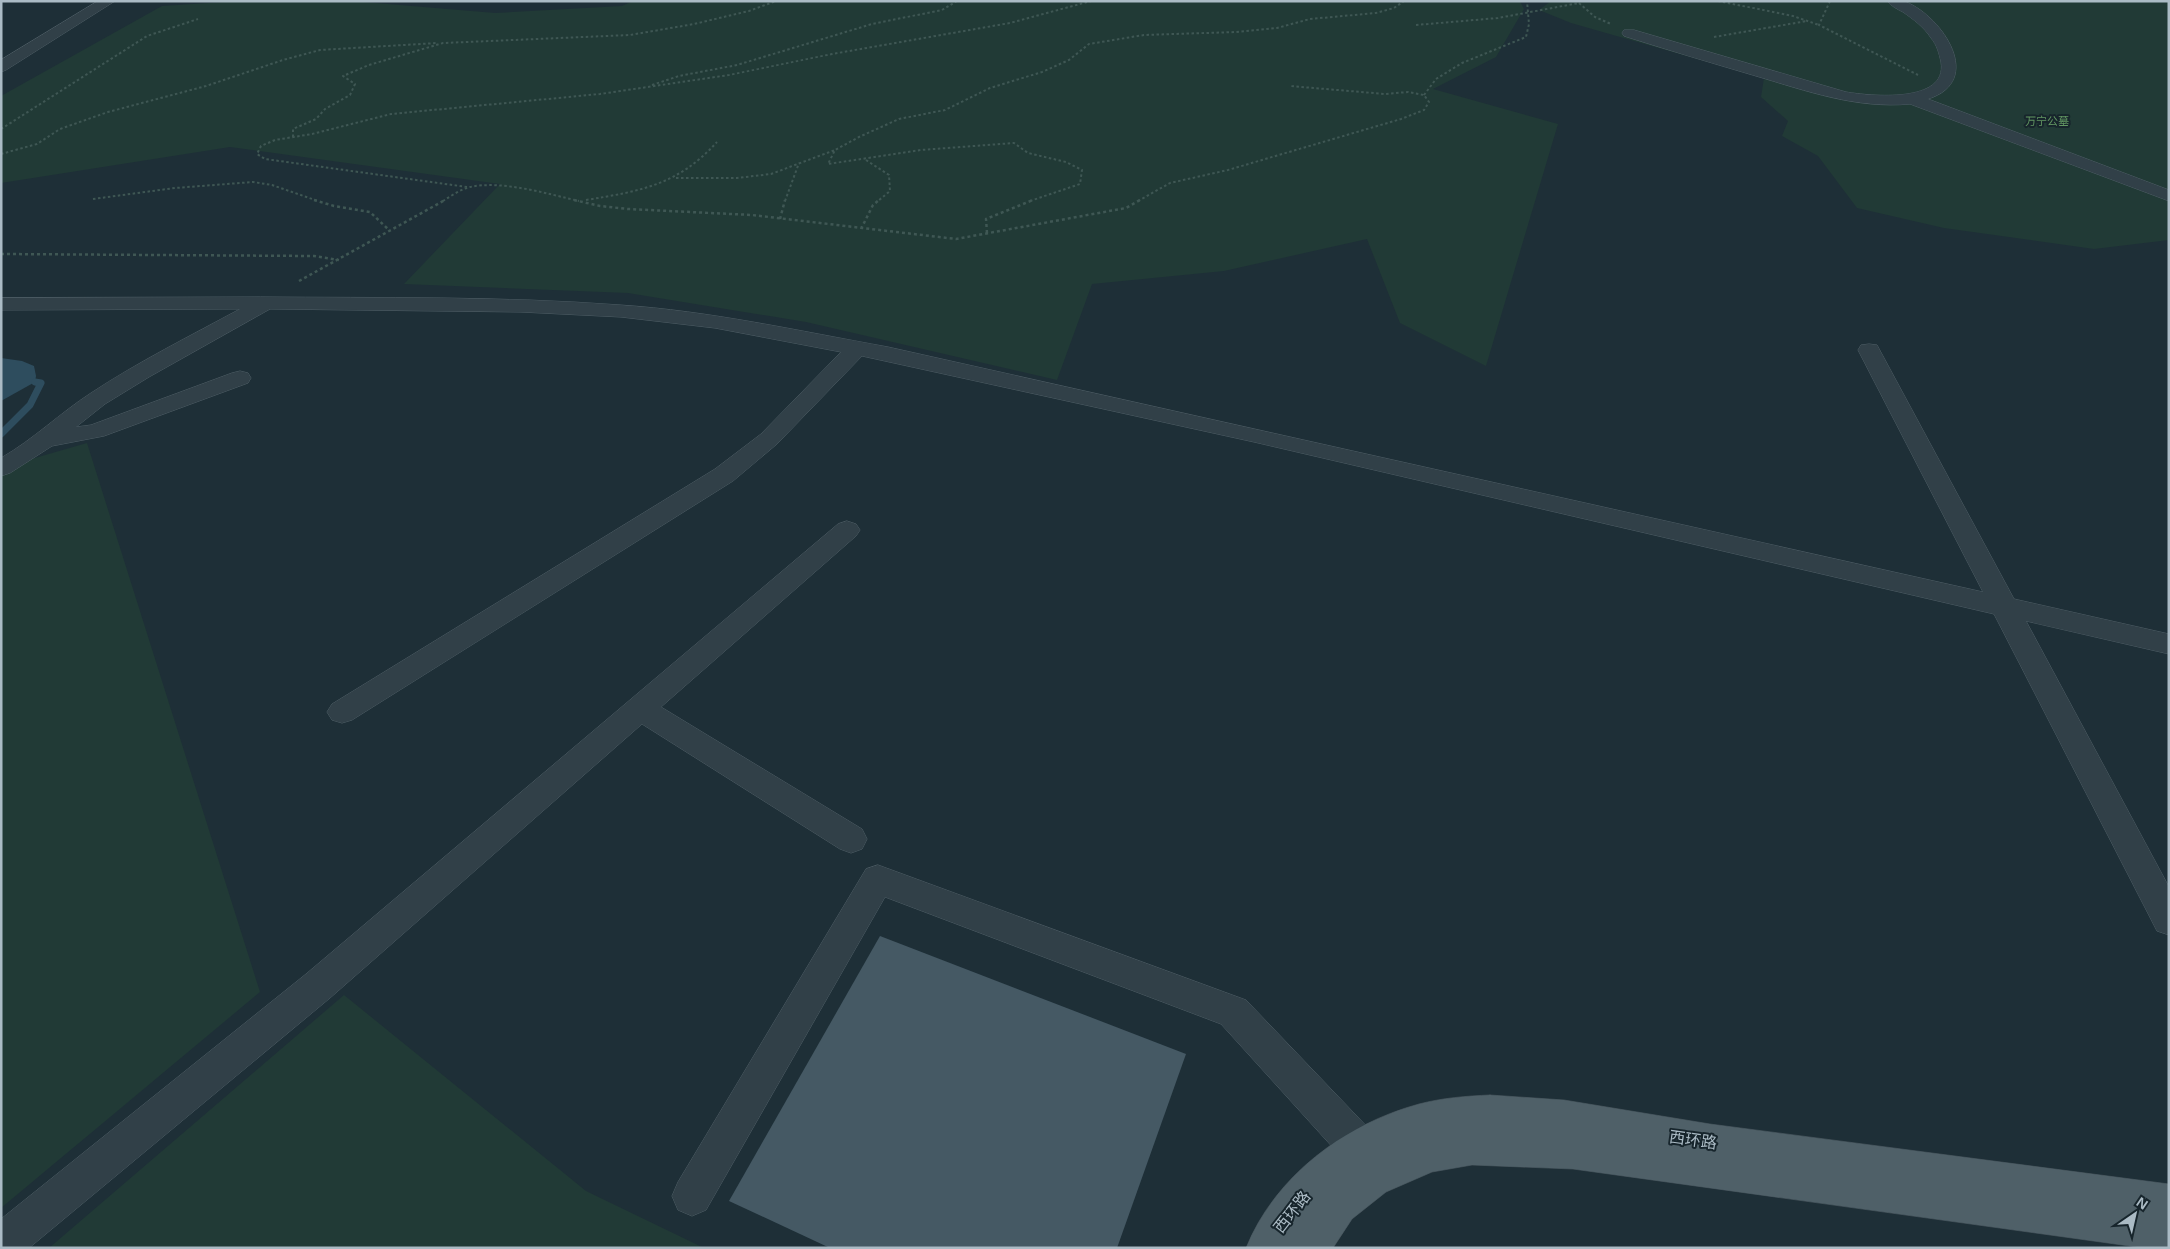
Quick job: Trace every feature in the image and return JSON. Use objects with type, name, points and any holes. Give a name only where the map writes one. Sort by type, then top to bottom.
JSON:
[{"type":"main road","name":"西环路","points":[[1266,1248],[1296,1202],[1344,1157],[1398,1130],[1420,1123],[1478,1114],[1514,1115],[1563,1120],[1683,1139],[2169,1204]]},
{"type":"main road","name":"西环路","points":[[1308,1248],[1338,1206],[1372,1178],[1401,1164],[1432,1153],[1472,1146],[1573,1150],[2169,1231]]},
{"type":"street","points":[[1,67],[69,27],[107,1]]},
{"type":"street","points":[[1629,33],[1825,91],[1866,100],[1910,98],[1928,95],[1945,85],[1950,72],[1947,53],[1929,24],[1894,1]]},
{"type":"street","points":[[1910,98],[2169,196]]},
{"type":"street","points":[[1,304],[522,306],[621,311],[715,322],[858,348],[1254,435],[2169,644]]},
{"type":"street","points":[[1,468],[34,449],[97,399],[141,372],[266,304]]},
{"type":"street","points":[[342,712],[724,475],[769,439],[858,348]]},
{"type":"street","points":[[1869,350],[2169,920]]},
{"type":"street","points":[[45,440],[96,431],[240,378]]},
{"type":"street","points":[[1,1245],[318,986],[846,530]]},
{"type":"street","points":[[641,709],[851,839]]},
{"type":"street","points":[[692,1196],[878,879],[1233,1012],[1360,1148]]},
{"type":"path","points":[[1,154],[37,144],[60,129],[108,112],[206,86],[283,60],[320,50],[630,35],[694,24],[749,11],[776,1]]},
{"type":"path","points":[[645,87],[679,76],[737,65],[801,48],[872,24],[942,10],[957,1]]},
{"type":"path","points":[[468,187],[265,159],[257,154],[261,146],[275,140],[391,114],[600,94],[729,75],[832,54],[1010,23],[1091,1]]},
{"type":"path","points":[[676,178],[736,178],[771,174],[835,150],[899,119],[945,110],[990,88],[1042,72],[1068,60],[1089,44],[1144,34],[1236,32],[1277,28],[1310,19],[1376,13],[1394,8],[1404,1]]},
{"type":"path","points":[[1424,95],[1436,80],[1462,63],[1526,37],[1528,1]]},
{"type":"path","points":[[1718,1],[1794,16],[1807,21],[1941,87]]},
{"type":"path","points":[[1819,26],[1830,1]]},
{"type":"path","points":[[1416,25],[1444,25],[1579,2],[1595,17],[1629,33]]},
{"type":"path","points":[[1,129],[147,36],[198,19]]},
{"type":"path","points":[[1673,47],[1732,34],[1807,21]]},
{"type":"path","points":[[293,137],[293,129],[316,119],[325,109],[350,95],[356,84],[343,76],[369,65],[443,43]]},
{"type":"path","points":[[266,304],[284,289],[340,260],[468,187],[482,184],[527,189],[600,206],[752,215],[956,239],[1126,208],[1170,182],[1228,170],[1401,119],[1424,110],[1429,102],[1424,95],[1408,92],[1385,94],[1290,86]]},
{"type":"path","points":[[583,201],[635,193],[676,178],[704,159],[718,142]]},
{"type":"path","points":[[835,150],[828,164],[937,148],[1014,143],[1028,153],[1066,162],[1082,170],[1080,184],[1030,201],[986,219],[987,233]]},
{"type":"path","points":[[861,229],[874,205],[890,191],[889,175],[865,160]]},
{"type":"path","points":[[780,219],[789,187],[800,162]]},
{"type":"path","points":[[93,199],[175,188],[253,182],[272,185],[334,206],[370,212],[390,231]]},
{"type":"path","points":[[1,254],[314,256],[340,260]]},
{"type":"green space","points":[[239,1],[352,1],[495,13],[622,6],[633,1],[1520,1],[1524,9],[1496,57],[1433,89],[1558,124],[1486,366],[1400,323],[1367,239],[1224,271],[1092,284],[1057,380],[806,322],[628,293],[404,284],[500,184],[230,147],[1,183],[1,96],[162,6]]},
{"type":"green space","name":"万宁公墓","points":[[1551,1],[2169,1],[2169,240],[2094,249],[1944,228],[1857,208],[1818,156],[1782,136],[1788,121],[1761,97],[1764,78],[1571,23],[1539,10]]},
{"type":"green space","points":[[87,443],[260,992],[1,1208],[1,476],[28,460]]},
{"type":"green space","points":[[344,995],[586,1191],[704,1248],[49,1248]]},
{"type":"water","points":[[1,358],[22,361],[34,366],[36,376],[35,382],[1,401]]},
{"type":"building","points":[[880,936],[1186,1054],[1117,1248],[830,1248],[729,1201]]},
{"type":"waterway","points":[[1,434],[30,405],[41,383],[35,382]]}]
